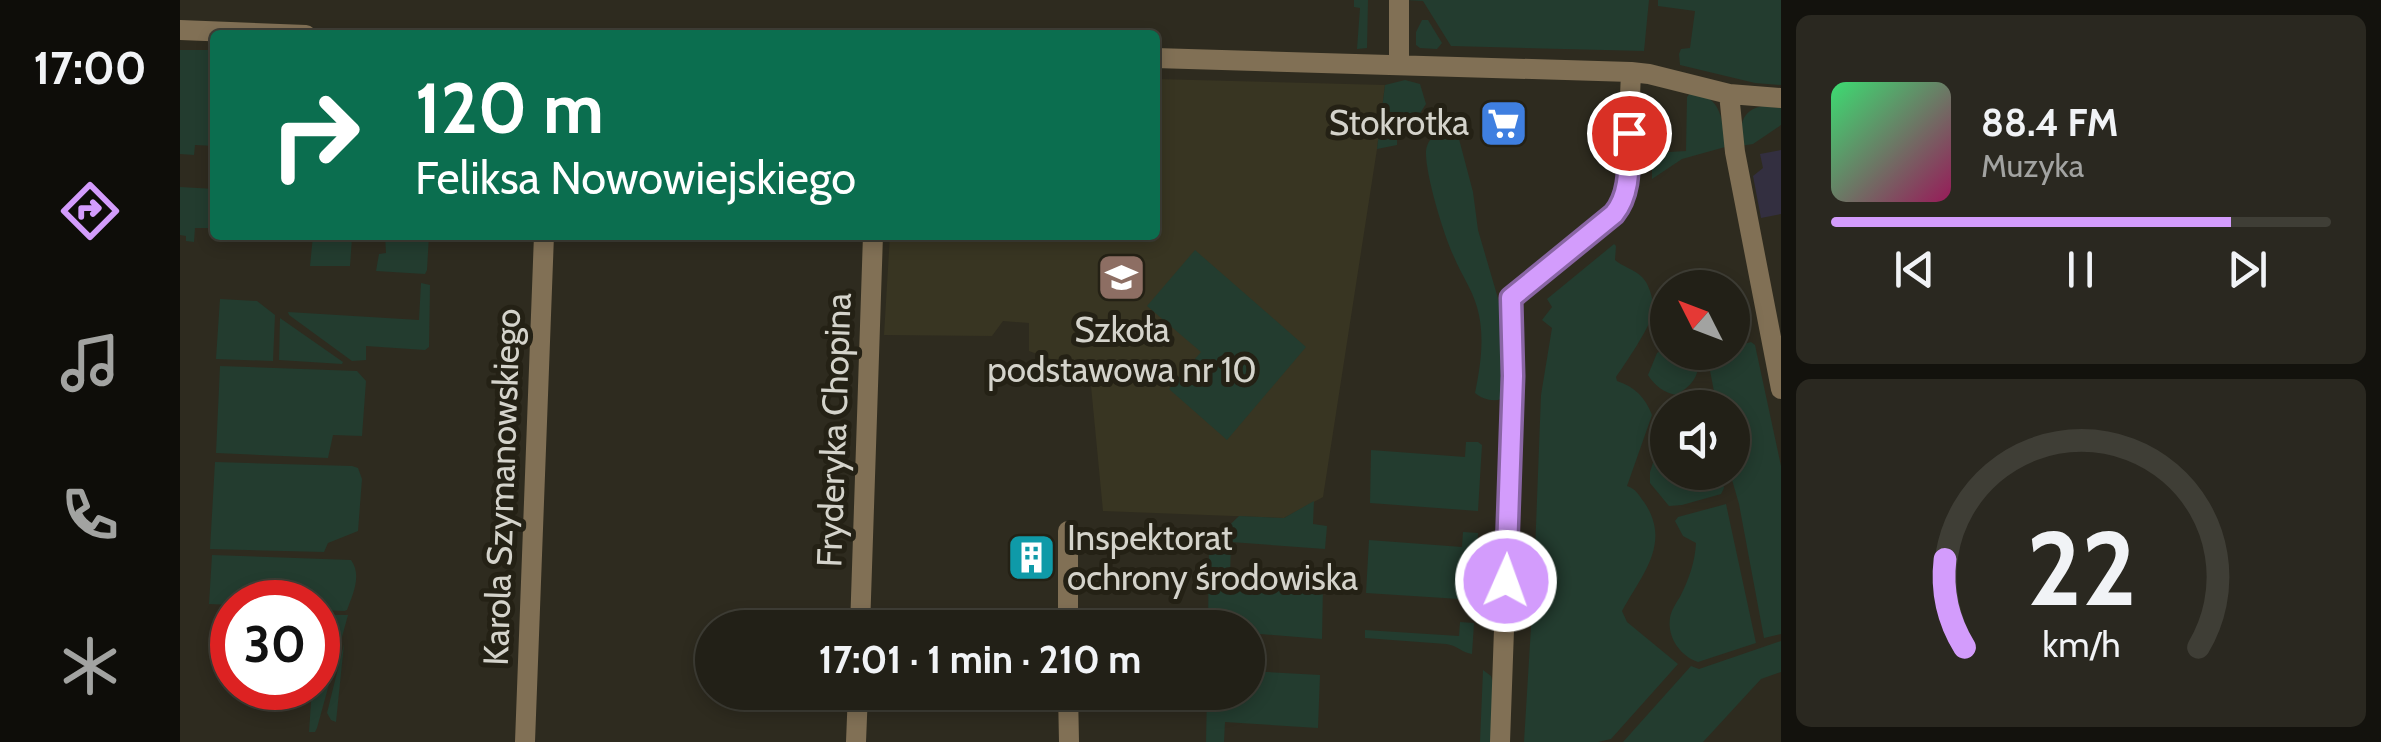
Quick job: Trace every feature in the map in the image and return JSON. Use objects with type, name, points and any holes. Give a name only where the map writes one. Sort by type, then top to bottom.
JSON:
[{"type":"street","points":[[1399,0],[1399,64]]},
{"type":"street","points":[[180,30],[210,31]]},
{"type":"street","points":[[1160,58],[1631,72],[1729,94],[1781,98]]},
{"type":"street","points":[[1500,742],[1513,376],[1511,298],[1622,204],[1626,193],[1631,72]]},
{"type":"street","points":[[1729,94],[1734,152],[1773,313],[1781,390]]},
{"type":"street","name":"Karola Szymanowskiego","points":[[525,742],[544,240]]},
{"type":"street","name":"Fryderyka Chopina","points":[[861,610],[874,240]]},
{"type":"street","points":[[1068,530],[1068,610]]},
{"type":"street","points":[[856,742],[857,710]]},
{"type":"street","points":[[1068,710],[1068,742]]},
{"type":"shaded area","name":"Szkoła podstawowa nr 10","points":[[1160,79],[1385,85],[1323,497],[1284,518],[1103,511],[1089,365],[1064,364],[1029,351],[1029,323],[1003,321],[992,336],[884,335],[890,240],[1160,240]]},
{"type":"shaded area","points":[[1781,150],[1781,214],[1761,218],[1753,176],[1763,168],[1760,154]]},
{"type":"green space","points":[[1354,0],[1368,0],[1367,48],[1357,49],[1360,8],[1354,7]]},
{"type":"green space","points":[[1406,0],[1649,0],[1644,51],[1451,46],[1423,1]]},
{"type":"green space","points":[[1658,0],[1781,0],[1781,85],[1755,83],[1680,65],[1681,49],[1690,48],[1695,11],[1658,6]]},
{"type":"green space","points":[[1422,20],[1428,20],[1442,43],[1437,49],[1416,45],[1416,32]]},
{"type":"green space","points":[[180,50],[210,50],[210,146],[195,145],[194,155],[180,154]]},
{"type":"green space","points":[[1405,80],[1420,84],[1426,104],[1415,121],[1405,123],[1404,131],[1397,131],[1397,145],[1377,149],[1385,85]]},
{"type":"green space","points":[[1692,91],[1715,104],[1722,119],[1725,147],[1682,159],[1652,179],[1652,153],[1686,151],[1687,97]]},
{"type":"green space","points":[[1763,106],[1781,108],[1781,125],[1753,144],[1740,146],[1746,115]]},
{"type":"green space","points":[[1443,131],[1459,139],[1478,230],[1502,312],[1504,338],[1498,400],[1475,393],[1481,350],[1479,317],[1445,235],[1429,174],[1427,145]]},
{"type":"green space","points":[[180,187],[210,189],[210,228],[195,228],[194,242],[180,235]]},
{"type":"green space","points":[[313,240],[352,240],[350,266],[310,266]]},
{"type":"green space","points":[[385,240],[429,240],[425,274],[376,271],[379,254],[386,253]]},
{"type":"green space","points":[[1614,244],[1615,260],[1642,277],[1650,293],[1650,320],[1616,377],[1639,394],[1650,411],[1627,486],[1635,490],[1652,517],[1655,545],[1622,611],[1627,622],[1678,664],[1611,739],[1598,742],[1524,742],[1541,395],[1552,328],[1542,320],[1552,307],[1547,299]]},
{"type":"green space","points":[[1195,250],[1306,347],[1227,440],[1169,389],[1201,352],[1147,306]]},
{"type":"green space","points":[[421,283],[430,285],[429,347],[425,350],[366,346],[366,360],[352,361],[288,312],[419,320]]},
{"type":"green space","points":[[220,299],[257,301],[275,315],[273,361],[216,359]]},
{"type":"green space","points":[[280,318],[343,362],[342,364],[279,360]]},
{"type":"green space","points":[[1750,342],[1755,345],[1781,466],[1781,634],[1764,638],[1735,490],[1750,490],[1750,390],[1714,390],[1710,370],[1750,370]]},
{"type":"green space","points":[[220,366],[357,371],[366,381],[362,436],[333,435],[328,458],[216,453]]},
{"type":"green space","points":[[1650,370],[1697,370],[1683,390],[1664,390],[1648,375]]},
{"type":"green space","points":[[1466,442],[1482,445],[1478,511],[1370,503],[1371,450],[1465,457]]},
{"type":"green space","points":[[215,462],[358,468],[362,479],[358,531],[328,543],[324,552],[210,549]]},
{"type":"green space","points":[[1656,490],[1723,490],[1721,494],[1669,506]]},
{"type":"green space","points":[[1314,501],[1313,524],[1327,526],[1325,549],[1231,542],[1230,578],[1323,585],[1322,639],[1265,634],[1265,610],[1208,610],[1209,545],[1239,516],[1284,518]]},
{"type":"green space","points":[[1726,504],[1756,643],[1698,662],[1680,650],[1671,632],[1671,615],[1689,577],[1696,543],[1683,536],[1675,521]]},
{"type":"green space","points":[[1463,532],[1478,533],[1475,600],[1366,593],[1369,540],[1462,547]]},
{"type":"green space","points":[[212,555],[351,560],[356,572],[344,611],[340,611],[340,580],[210,580]]},
{"type":"green space","points":[[340,615],[348,615],[340,644]]},
{"type":"green space","points":[[1460,622],[1474,623],[1472,654],[1446,644],[1365,638],[1365,630],[1459,636]]},
{"type":"green space","points":[[1781,641],[1781,672],[1761,679],[1703,742],[1623,742],[1691,666],[1699,669]]},
{"type":"green space","points":[[1483,670],[1493,683],[1491,742],[1480,742]]},
{"type":"green space","points":[[1265,672],[1320,675],[1318,728],[1225,722],[1224,742],[1206,742],[1207,710],[1265,710]]},
{"type":"green space","points":[[310,710],[322,710],[315,732],[309,732]]},
{"type":"green space","points":[[337,710],[336,722],[331,720],[327,713]]},
{"type":"place","name":"Stokrotka","points":[[1504,123]]},
{"type":"place","name":"Szkoła podstawowa nr 10","points":[[1122,278]]},
{"type":"place","name":"Inspektorat ochrony środowiska","points":[[1032,558]]},
{"type":"route","points":[[1506,581],[1513,376],[1511,298],[1622,204],[1629,133]]}]
